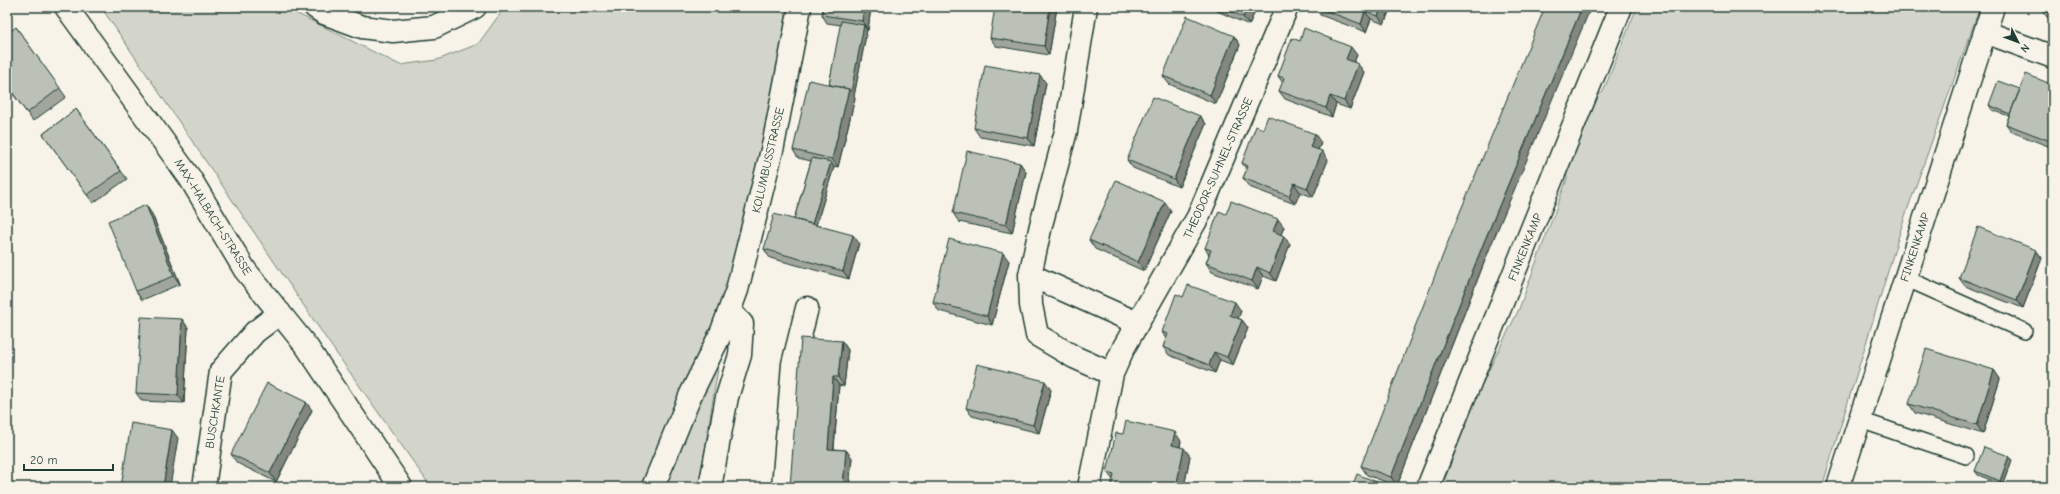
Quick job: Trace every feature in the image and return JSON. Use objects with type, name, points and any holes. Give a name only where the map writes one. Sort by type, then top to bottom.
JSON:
[{"type":"street","name":"MAX-HALBACH-STRASSE","points":[[66,7],[190,178],[245,270],[307,347],[401,487]]},
{"type":"street","points":[[315,7],[324,13],[362,27],[393,31],[434,27],[475,7]]},
{"type":"street","name":"KOLUMBUSSTRASSE","points":[[653,487],[691,394],[730,311],[737,290],[772,146],[800,7]]},
{"type":"street","points":[[1086,7],[1066,131],[1041,224],[1030,275],[1031,305],[1037,335],[1074,357],[1112,374]]},
{"type":"street","name":"THEODOR-SUHNEL-STRASSE","points":[[1089,487],[1112,374],[1124,348],[1198,217],[1287,7]]},
{"type":"street","name":"FINKENKAMP","points":[[1428,487],[1621,7]]},
{"type":"street","name":"FINKENKAMP","points":[[1838,487],[1993,7]]},
{"type":"street","points":[[1985,32],[2053,57]]},
{"type":"street","points":[[1030,275],[1138,323]]},
{"type":"street","points":[[783,487],[793,364],[807,308]]},
{"type":"street","points":[[710,487],[727,398],[740,356],[742,324],[730,311]]},
{"type":"street","name":"BUSCHKANTE","points":[[204,487],[221,371],[255,332],[280,313]]},
{"type":"lane","points":[[1905,278],[2024,331]]},
{"type":"lane","points":[[1860,420],[1966,456]]},
{"type":"shaded area","points":[[101,7],[289,7],[294,12],[400,65],[437,60],[478,44],[505,7],[791,7],[729,306],[718,366],[700,487],[431,487],[332,347]]},
{"type":"shaded area","points":[[1637,7],[1980,7],[1904,219],[1822,487],[1442,487],[1476,396],[1519,309],[1567,179],[1565,157],[1587,103],[1603,92]]},
{"type":"building","points":[[823,7],[864,7],[862,21],[822,15]]},
{"type":"building","points":[[995,7],[1050,7],[1044,46],[990,38]]},
{"type":"building","points":[[1221,7],[1248,7],[1243,17]]},
{"type":"building","points":[[1316,7],[1382,7],[1378,16],[1365,11],[1361,24]]},
{"type":"building","points":[[1545,7],[1582,7],[1484,242],[1391,477],[1361,466],[1453,229]]},
{"type":"building","points":[[2042,7],[2053,7],[2053,13],[2041,9]]},
{"type":"building","points":[[1187,16],[1234,36],[1210,95],[1163,76]]},
{"type":"building","points":[[841,21],[864,25],[851,92],[849,89],[829,85]]},
{"type":"building","points":[[16,27],[60,88],[27,113],[7,85],[7,34]]},
{"type":"building","points":[[1304,28],[1351,47],[1346,59],[1358,64],[1344,101],[1330,96],[1326,108],[1279,91],[1284,78],[1278,76],[1292,38],[1300,41]]},
{"type":"building","points":[[985,65],[1040,75],[1028,138],[974,128]]},
{"type":"building","points":[[2026,74],[2053,85],[2053,142],[2006,124]]},
{"type":"building","points":[[809,80],[849,89],[832,159],[793,150]]},
{"type":"building","points":[[1998,81],[2020,89],[2010,114],[1989,105]]},
{"type":"building","points":[[1153,97],[1200,116],[1174,179],[1127,160]]},
{"type":"building","points":[[76,109],[121,171],[87,195],[43,134]]},
{"type":"building","points":[[1268,116],[1315,134],[1310,147],[1322,151],[1307,188],[1294,183],[1289,196],[1243,178],[1248,166],[1242,163],[1256,126],[1263,129]]},
{"type":"building","points":[[967,151],[1020,163],[1006,225],[953,213]]},
{"type":"building","points":[[812,158],[831,162],[812,224],[794,219]]},
{"type":"building","points":[[1116,180],[1165,202],[1138,262],[1089,240]]},
{"type":"building","points":[[1231,201],[1278,219],[1273,231],[1284,236],[1270,273],[1257,267],[1252,281],[1206,263],[1211,250],[1205,248],[1219,211],[1226,214]]},
{"type":"building","points":[[146,205],[174,276],[136,291],[108,221]]},
{"type":"building","points":[[774,214],[853,235],[843,271],[764,249]]},
{"type":"building","points":[[1978,227],[2036,250],[2017,300],[1959,278]]},
{"type":"building","points":[[949,239],[1003,253],[987,316],[933,302]]},
{"type":"building","points":[[1188,285],[1235,302],[1230,315],[1242,320],[1227,357],[1214,352],[1209,365],[1163,347],[1168,334],[1162,332],[1176,294],[1183,297]]},
{"type":"building","points":[[141,317],[182,319],[178,395],[136,393]]},
{"type":"building","points":[[801,338],[842,341],[838,377],[833,377],[828,449],[846,450],[843,486],[825,485],[825,487],[790,487]]},
{"type":"building","points":[[1926,349],[1994,370],[1977,425],[1909,404]]},
{"type":"building","points":[[977,364],[1045,381],[1033,425],[966,408]]},
{"type":"building","points":[[267,383],[306,402],[270,473],[231,454]]},
{"type":"building","points":[[1126,421],[1175,432],[1172,445],[1184,448],[1176,487],[1162,484],[1162,487],[1111,487],[1114,474],[1107,472],[1116,433],[1123,434]]},
{"type":"building","points":[[131,423],[172,430],[163,487],[121,487]]},
{"type":"building","points":[[1984,447],[2009,456],[2000,481],[1975,471]]},
{"type":"building","points":[[1357,474],[1389,487],[1352,487]]}]
